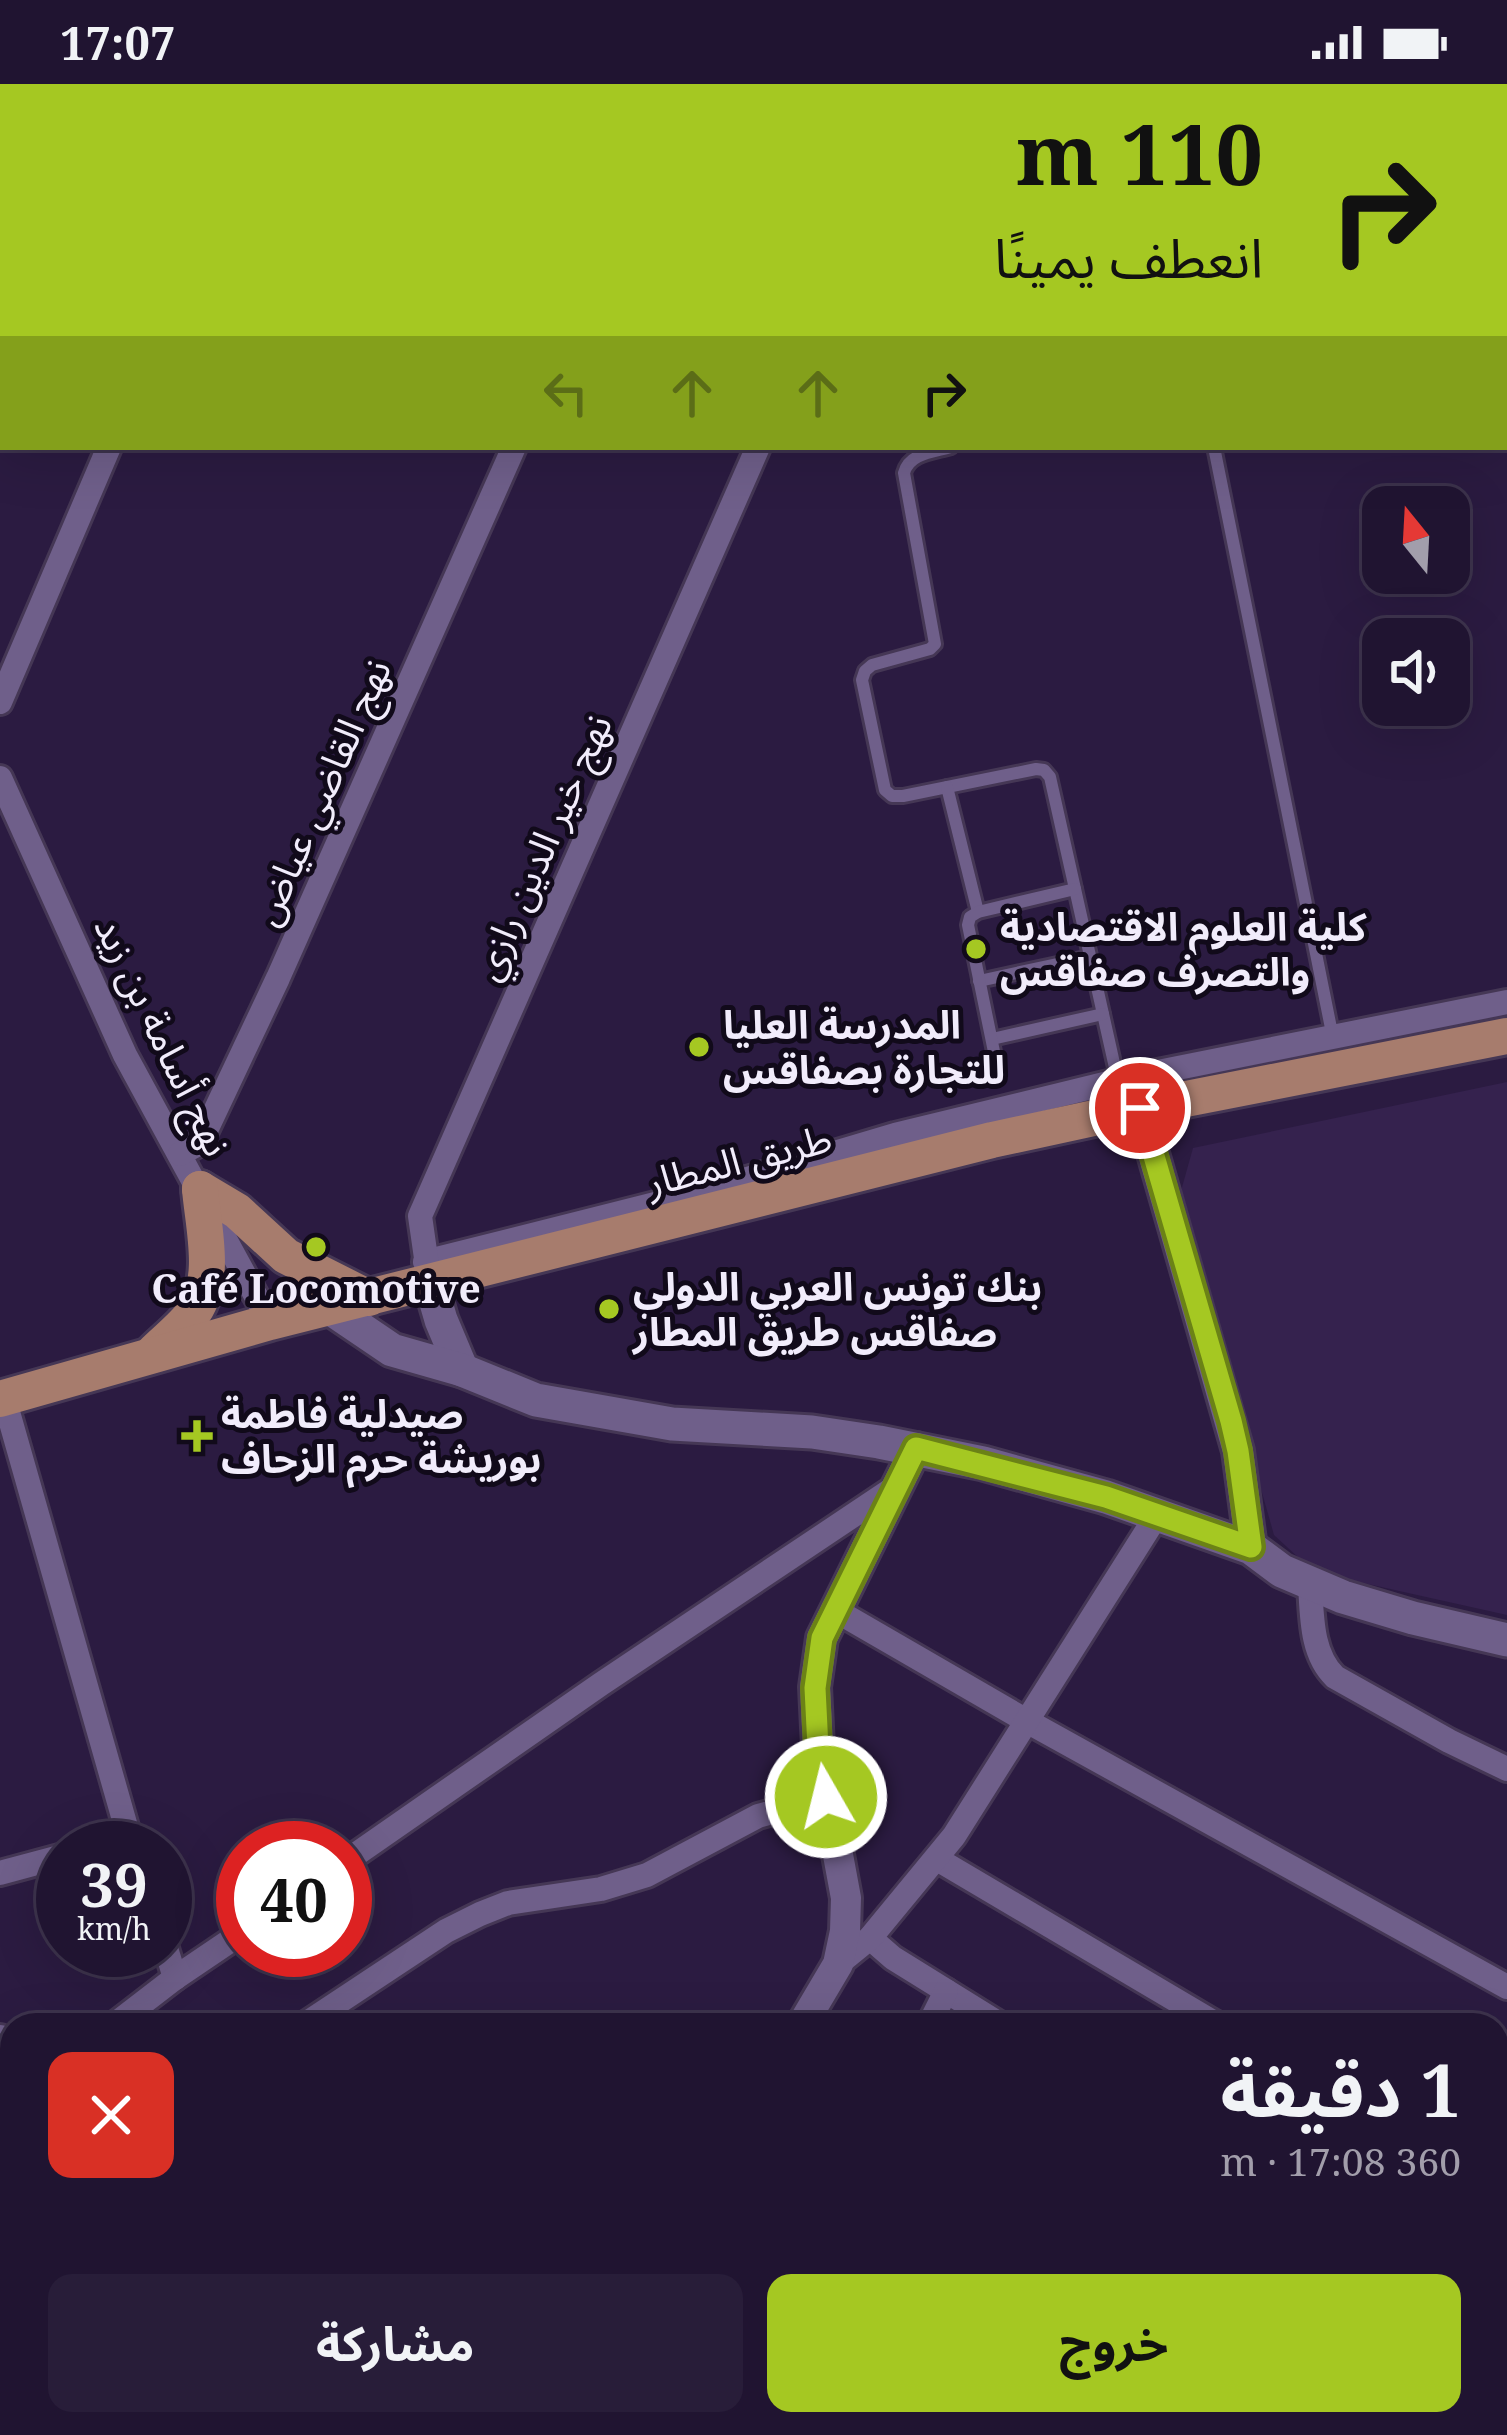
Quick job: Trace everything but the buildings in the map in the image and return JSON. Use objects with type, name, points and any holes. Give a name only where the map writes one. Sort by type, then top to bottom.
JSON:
[{"type":"main road","name":"طريق المطار","points":[[2,1399],[369,1298],[428,1272],[992,1140],[1130,1089],[1507,1036]]},
{"type":"main road","points":[[200,1189],[238,1211],[286,1256],[369,1298]]},
{"type":"main road","points":[[149,1356],[194,1312],[202,1294],[206,1252],[200,1189]]},
{"type":"main road","points":[[428,1272],[462,1370]]},
{"type":"main road","points":[[330,1308],[392,1350],[462,1370],[536,1400],[672,1424],[812,1432],[916,1448],[1059,1483],[1251,1547],[1282,1571],[1310,1584],[1413,1618],[1507,1640]]},
{"type":"street","points":[[0,702],[99,450]]},
{"type":"street","name":"نهج القاضي عياض","points":[[180,1154],[200,1143],[278,978],[513,450]]},
{"type":"street","name":"نهج خير الدين رازي","points":[[428,1272],[420,1216],[757,450]]},
{"type":"street","name":"نهج أسامة بن زيد","points":[[0,778],[125,1055],[270,1322]]},
{"type":"street","points":[[1251,1547],[1231,1421],[1130,1089],[1334,1038],[1507,1002]]},
{"type":"street","points":[[2,1399],[124,1821]]},
{"type":"street","points":[[809,2013],[838,1964],[845,1931],[846,1898],[818,1748],[815,1688],[822,1638],[916,1448]]},
{"type":"street","points":[[372,1843],[899,1484]]},
{"type":"street","points":[[838,1964],[870,1938],[954,1836],[1157,1515]]},
{"type":"street","points":[[1310,1584],[1323,1666],[1449,1741],[1507,1769]]},
{"type":"street","points":[[836,1610],[1507,1987]]},
{"type":"street","points":[[322,2013],[446,1931],[480,1914],[508,1903],[601,1889],[647,1875],[758,1816],[826,1797]]},
{"type":"street","points":[[937,1859],[1198,2013]]},
{"type":"street","points":[[0,1873],[36,1863]]},
{"type":"street","points":[[870,1938],[893,1958],[982,2013]]},
{"type":"street","points":[[130,2013],[216,1950]]},
{"type":"street","points":[[935,2013],[946,1990]]},
{"type":"lane","points":[[941,450],[914,458],[904,473],[935,644],[930,650],[872,665],[862,680],[885,790],[903,796],[1036,769],[1050,777],[1103,1015],[1130,1089]]},
{"type":"lane","points":[[1215,450],[1334,1038]]},
{"type":"lane","points":[[947,787],[978,912]]},
{"type":"lane","points":[[999,1076],[970,917],[1075,889]]},
{"type":"lane","points":[[979,981],[1090,957]]},
{"type":"lane","points":[[992,1039],[1103,1015]]},
{"type":"shaded area","points":[[1507,1082],[1507,1615],[1314,1572],[1274,1535],[1179,1198],[1193,1148]]},
{"type":"place","name":"كلية العلوم الاقتصادية والتصرف صفاقس","points":[[976,949]]},
{"type":"place","name":"المدرسة العليا للتجارة بصفاقس","points":[[699,1047]]},
{"type":"place","name":"Café Locomotive","points":[[316,1247]]},
{"type":"place","name":"بنك تونس العربي الدولي صفاقس طريق المطار","points":[[609,1309]]},
{"type":"place","name":"صيدلية فاطمة بوريشة حرم الزحاف","points":[[197,1436]]},
{"type":"route","points":[[826,1797],[815,1688],[822,1638],[916,1448],[1106,1497],[1251,1547],[1231,1421],[1140,1108]]}]
